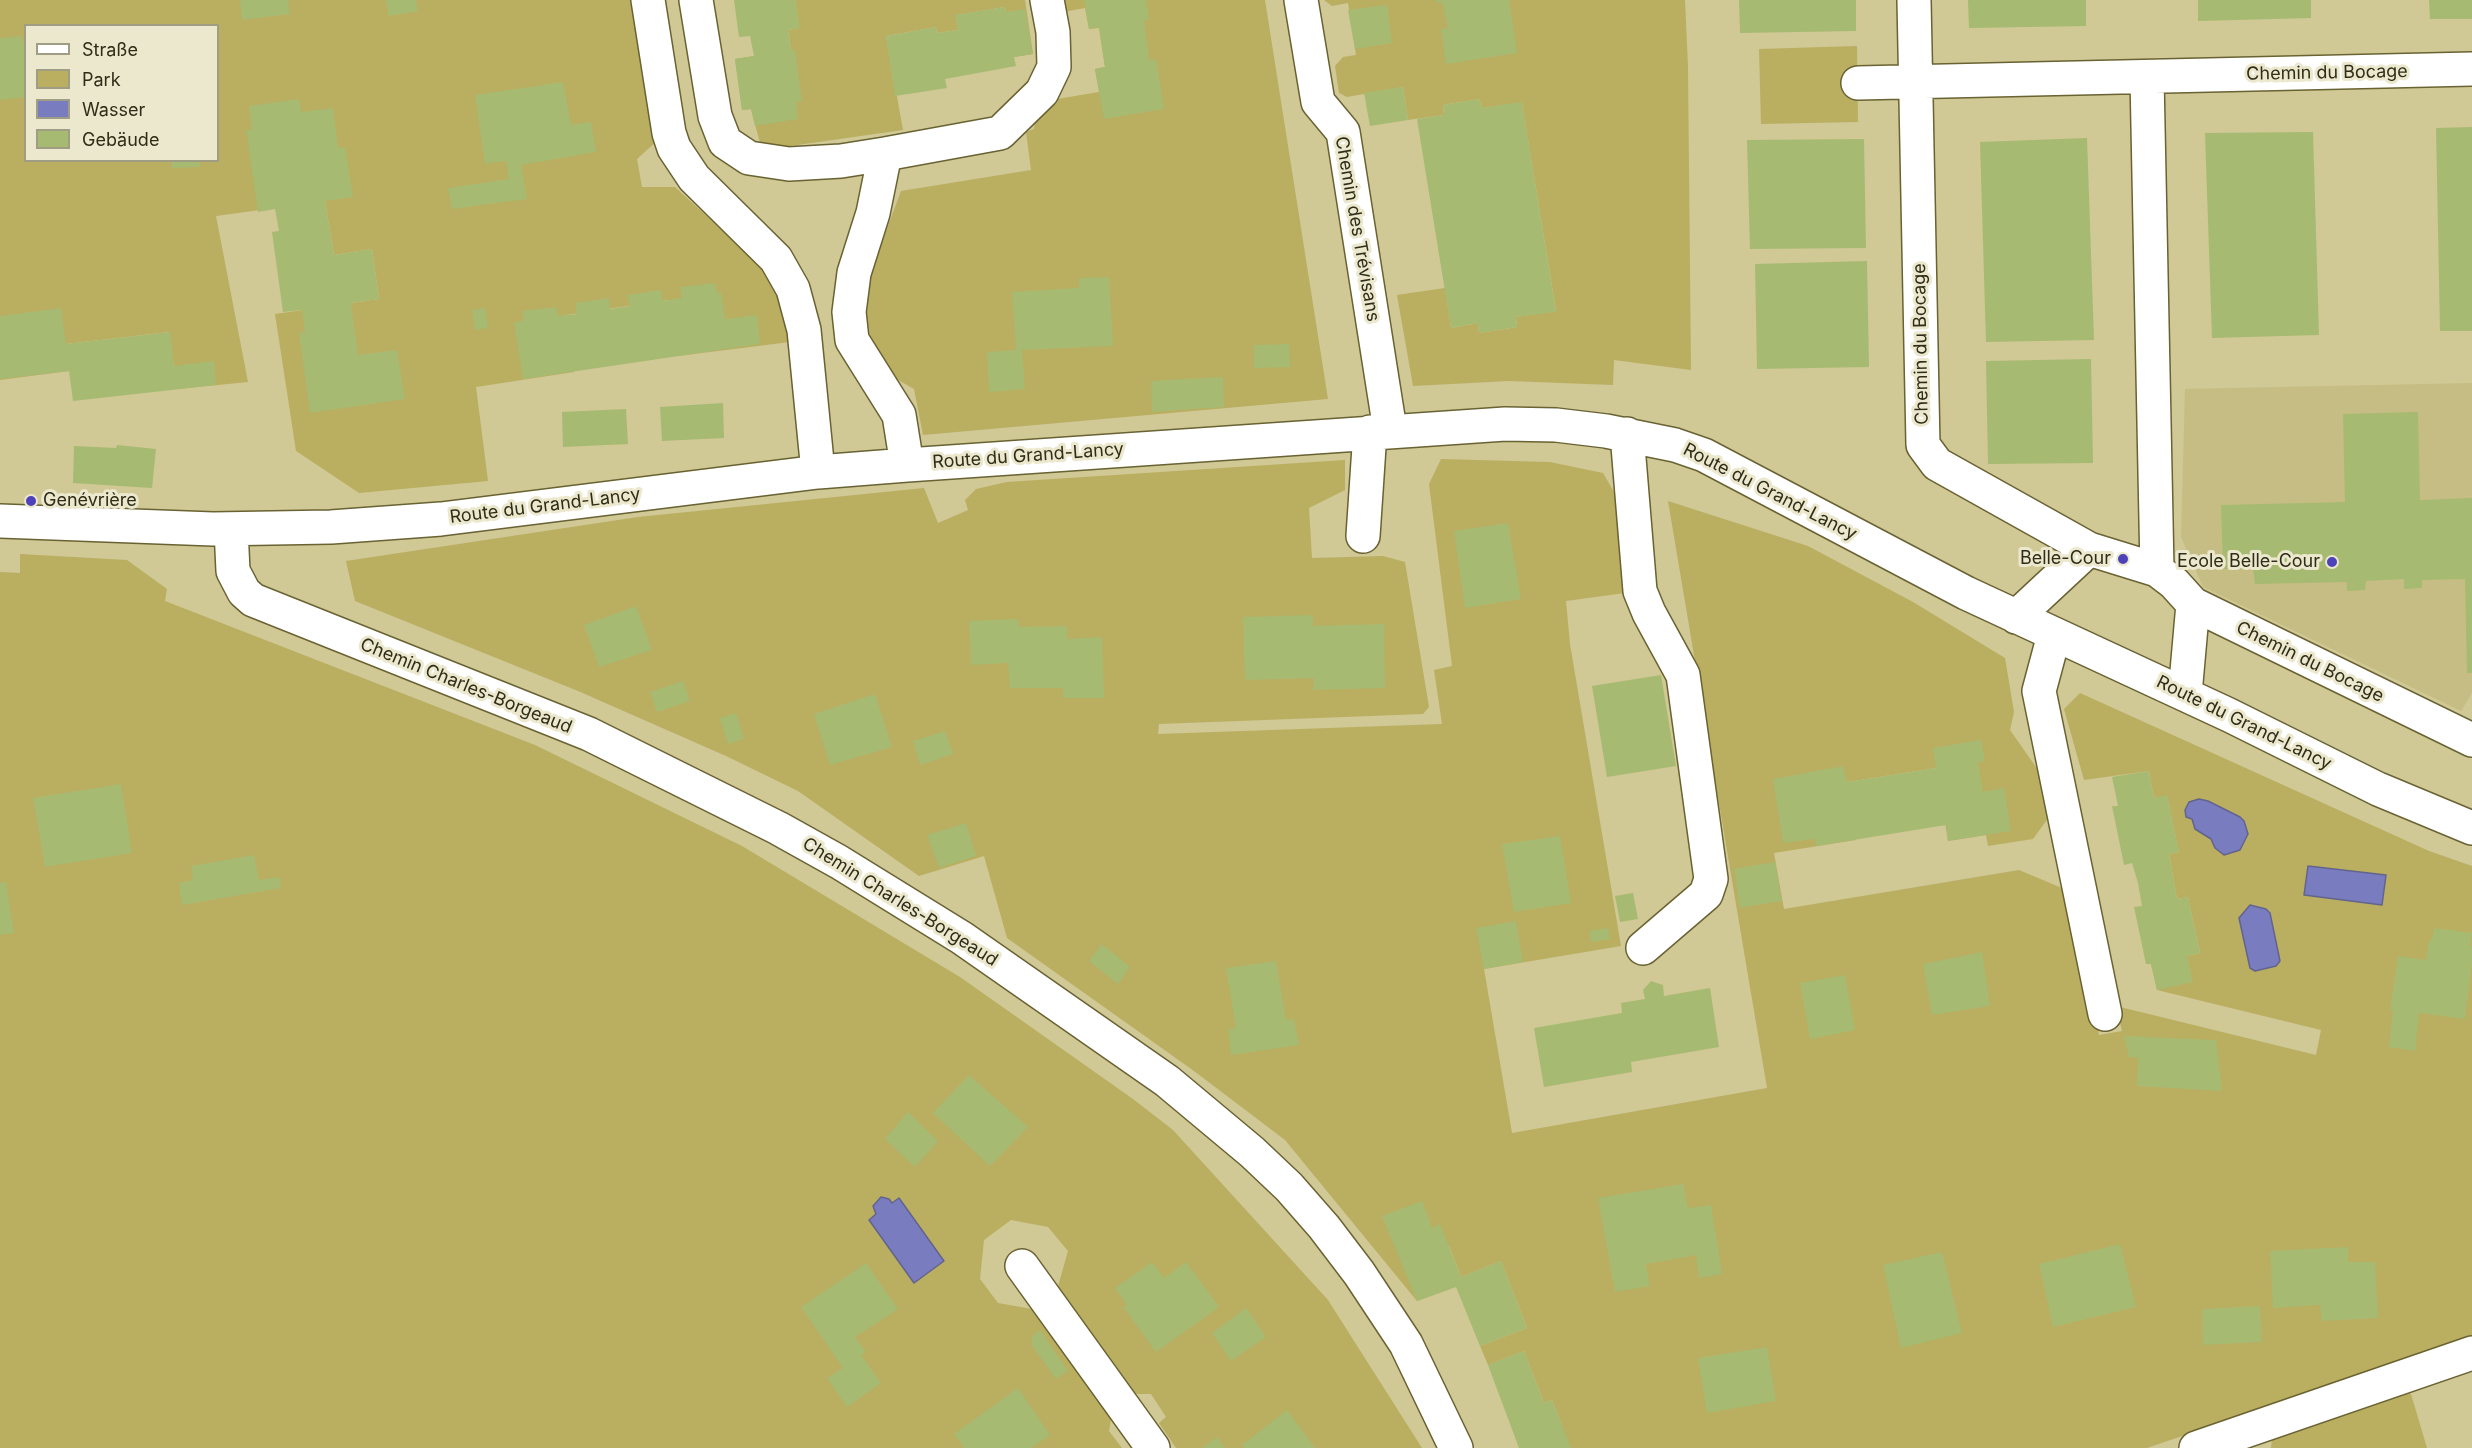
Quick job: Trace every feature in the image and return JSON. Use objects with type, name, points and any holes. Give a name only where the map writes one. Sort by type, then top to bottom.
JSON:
[{"type":"street","points":[[648,0],[669,133],[674,148],[694,178],[771,253],[786,273],[793,289],[804,330],[818,472]]},
{"type":"street","points":[[696,0],[715,116],[725,142],[749,159],[789,164],[841,161],[1000,133],[1042,92],[1054,67],[1053,32],[1047,0]]},
{"type":"street","name":"Chemin des Trévisans","points":[[1301,0],[1318,102],[1343,132],[1380,431],[1363,536]]},
{"type":"street","name":"Chemin du Bocage","points":[[1914,0],[1923,445],[1937,464],[2089,549],[2157,570],[2174,583],[2193,604],[2472,740]]},
{"type":"street","name":"Chemin du Bocage","points":[[1858,83],[2472,69]]},
{"type":"street","points":[[2147,77],[2157,570]]},
{"type":"street","points":[[885,154],[873,213],[854,273],[849,312],[852,340],[898,415],[907,465]]},
{"type":"street","name":"Route du Grand-Lancy","points":[[0,521],[231,529],[330,527],[441,519],[818,472],[1380,431],[1505,424],[1556,425],[1627,434],[1675,445],[1704,455],[1966,593],[2185,694],[2378,789],[2472,828]]},
{"type":"street","points":[[1627,434],[1640,591],[1649,613],[1683,675],[1711,879],[1706,894],[1643,948]]},
{"type":"street","name":"Chemin Charles-Borgeaud","points":[[231,529],[233,571],[244,592],[253,600],[589,735],[778,828],[839,862],[962,938],[1167,1081],[1252,1152],[1289,1187],[1324,1227],[1359,1273],[1406,1344],[1456,1448]]},
{"type":"street","points":[[2016,617],[2089,549]]},
{"type":"street","points":[[2185,694],[2193,604]]},
{"type":"street","points":[[2054,635],[2039,691],[2105,1014]]},
{"type":"street","points":[[1022,1266],[1153,1448]]},
{"type":"street","points":[[2196,1448],[2472,1353]]},
{"type":"shaded area","name":"Ecole Belle-Cour","points":[[2472,383],[2472,693],[2461,711],[2203,587],[2181,537],[2185,389]]},
{"type":"green space","points":[[0,0],[635,0],[659,139],[637,159],[642,187],[675,187],[764,269],[784,308],[790,342],[678,356],[669,300],[566,315],[574,372],[476,387],[488,481],[359,493],[296,451],[275,314],[379,299],[372,249],[334,255],[325,201],[216,216],[248,382],[177,389],[169,332],[66,344],[69,371],[0,380]]},
{"type":"green space","points":[[795,0],[1025,0],[1033,54],[1014,57],[1005,7],[956,15],[958,30],[937,33],[936,27],[886,36],[903,130],[762,150],[751,109],[742,110],[735,59],[791,50],[788,30],[799,28]]},
{"type":"green space","points":[[1060,0],[1265,0],[1328,399],[923,435],[914,389],[886,373],[866,325],[870,274],[901,191],[1031,170],[1026,132],[1034,129],[1035,119],[1057,99],[1099,92],[1095,69],[1105,67],[1099,28],[1089,29],[1085,8],[1063,12]]},
{"type":"green space","points":[[1324,0],[1685,0],[1688,67],[1691,370],[1614,360],[1613,385],[1509,381],[1413,386],[1397,295],[1445,288],[1451,328],[1478,323],[1479,333],[1517,327],[1516,317],[1556,311],[1522,103],[1482,108],[1479,99],[1443,105],[1444,115],[1408,120],[1403,87],[1347,97],[1339,93],[1335,66],[1343,57],[1356,55],[1348,3],[1332,6]]},
{"type":"green space","points":[[1857,46],[1858,122],[1761,124],[1759,49]]},
{"type":"green space","points":[[1441,459],[1550,462],[1603,473],[1622,506],[1625,593],[1566,601],[1570,644],[1621,946],[1484,969],[1512,1133],[1767,1088],[1668,501],[1808,546],[1913,602],[2005,658],[2014,712],[2010,730],[2038,770],[2049,817],[2033,839],[1988,846],[1986,835],[1948,841],[1936,768],[1847,782],[1856,840],[1774,853],[1784,909],[2019,870],[2069,891],[2099,1035],[2122,1031],[2116,1006],[2316,1055],[2321,1030],[2157,990],[2151,964],[2200,953],[2188,897],[2177,899],[2169,854],[2179,852],[2167,796],[2154,798],[2149,771],[2084,780],[2064,709],[2080,693],[2429,851],[2472,866],[2472,1337],[2147,1448],[1519,1448],[1561,1423],[1552,1400],[1544,1403],[1524,1351],[1488,1365],[1480,1346],[1527,1328],[1501,1261],[1461,1277],[1449,1246],[1435,1251],[1450,1289],[1417,1301],[1285,1140],[1194,1071],[1007,938],[984,856],[919,876],[798,791],[726,756],[578,691],[355,601],[346,561],[638,517],[924,488],[938,523],[968,510],[965,500],[976,489],[1007,482],[1345,460],[1345,490],[1309,508],[1312,558],[1383,556],[1405,562],[1429,707],[1423,714],[1159,724],[1158,734],[1442,724],[1434,670],[1452,666],[1429,484]]},
{"type":"green space","points":[[20,554],[127,560],[167,589],[165,601],[535,745],[742,846],[960,977],[1133,1099],[1173,1130],[1328,1300],[1422,1448],[1176,1448],[1159,1423],[1166,1417],[1151,1394],[1135,1394],[1057,1290],[1068,1251],[1048,1227],[1011,1220],[984,1240],[980,1279],[998,1303],[1032,1309],[1111,1419],[1109,1431],[1122,1448],[0,1448],[0,572],[20,573]]},
{"type":"green space","points":[[2398,1388],[2411,1394],[2427,1448],[2271,1448],[2273,1430]]},
{"type":"water","points":[[2199,799],[2208,801],[2244,821],[2248,834],[2240,850],[2224,855],[2215,848],[2211,839],[2195,829],[2192,819],[2186,817],[2185,810],[2189,802]]},
{"type":"water","points":[[2308,866],[2386,875],[2382,905],[2304,895]]},
{"type":"water","points":[[2250,905],[2266,909],[2270,913],[2280,961],[2276,966],[2255,971],[2250,968],[2239,918]]},
{"type":"water","points":[[881,1197],[889,1199],[892,1203],[899,1198],[944,1261],[914,1283],[869,1220],[876,1214],[873,1206]]},
{"type":"building","points":[[240,0],[288,0],[290,14],[242,20]]},
{"type":"building","points":[[386,0],[416,0],[418,11],[389,16]]},
{"type":"building","points":[[734,0],[795,0],[800,28],[788,30],[791,50],[795,50],[802,101],[796,102],[798,119],[755,126],[751,109],[742,110],[735,59],[754,56],[750,36],[739,37]]},
{"type":"building","points":[[1084,0],[1146,0],[1149,20],[1144,20],[1149,60],[1156,59],[1164,109],[1104,119],[1095,69],[1105,67],[1099,27],[1089,29]]},
{"type":"building","points":[[1436,0],[1509,0],[1517,53],[1446,64],[1441,29],[1448,28],[1442,2],[1437,3]]},
{"type":"building","points":[[1739,0],[1856,0],[1856,31],[1740,33]]},
{"type":"building","points":[[1968,0],[2086,0],[2086,26],[1969,28]]},
{"type":"building","points":[[2198,0],[2311,0],[2311,18],[2198,21]]},
{"type":"building","points":[[2429,0],[2472,0],[2472,19],[2430,19]]},
{"type":"building","points":[[1387,5],[1392,43],[1355,49],[1348,10]]},
{"type":"building","points":[[1005,7],[1006,12],[1025,9],[1033,54],[1014,57],[1016,66],[945,79],[947,88],[895,96],[886,36],[936,27],[937,33],[958,30],[955,15]]},
{"type":"building","points":[[22,36],[24,42],[24,97],[0,100],[0,38]]},
{"type":"building","points":[[563,82],[571,125],[591,122],[596,152],[521,165],[527,199],[452,209],[448,188],[509,179],[506,161],[485,164],[475,95]]},
{"type":"building","points":[[1403,87],[1408,120],[1370,126],[1364,93]]},
{"type":"building","points":[[299,99],[301,112],[333,108],[338,148],[345,147],[353,197],[325,201],[334,255],[372,249],[379,299],[351,303],[358,355],[397,350],[405,399],[310,413],[299,333],[305,332],[302,310],[283,312],[272,232],[279,231],[275,209],[258,212],[246,130],[252,130],[249,106]]},
{"type":"building","points":[[1479,99],[1482,108],[1522,102],[1556,312],[1516,317],[1517,327],[1479,333],[1478,323],[1451,328],[1417,119],[1444,115],[1443,105]]},
{"type":"building","points":[[2472,127],[2472,331],[2440,331],[2436,128]]},
{"type":"building","points":[[2313,132],[2319,335],[2212,338],[2205,133]]},
{"type":"building","points":[[2087,138],[2094,340],[1986,342],[1980,142]]},
{"type":"building","points":[[1864,139],[1866,248],[1750,249],[1747,140]]},
{"type":"building","points":[[172,162],[199,162],[200,167],[172,168]]},
{"type":"building","points":[[1867,261],[1869,367],[1757,369],[1755,264]]},
{"type":"building","points":[[1109,277],[1113,346],[1022,350],[1025,389],[989,392],[987,352],[1016,350],[1012,292],[1079,288],[1079,278]]},
{"type":"building","points":[[715,283],[717,293],[721,292],[725,319],[757,315],[760,344],[523,379],[514,323],[524,320],[522,311],[556,307],[558,316],[577,314],[575,303],[609,298],[610,309],[630,306],[627,295],[661,290],[663,301],[682,298],[680,287]]},
{"type":"building","points":[[61,308],[66,344],[170,332],[174,366],[214,361],[216,385],[73,401],[69,371],[0,379],[0,316]]},
{"type":"building","points":[[485,308],[488,328],[475,330],[472,310]]},
{"type":"building","points":[[1289,344],[1290,367],[1254,368],[1254,345]]},
{"type":"building","points":[[2091,359],[2093,463],[1988,464],[1986,361]]},
{"type":"building","points":[[1223,377],[1224,407],[1152,412],[1151,381]]},
{"type":"building","points":[[723,403],[724,438],[662,441],[660,407]]},
{"type":"building","points":[[626,409],[628,444],[563,447],[562,412]]},
{"type":"building","points":[[2418,412],[2420,500],[2472,498],[2472,673],[2467,673],[2465,579],[2422,580],[2422,588],[2404,589],[2404,579],[2366,581],[2365,590],[2347,591],[2347,582],[2255,584],[2253,569],[2223,569],[2221,505],[2345,502],[2343,414]]},
{"type":"building","points":[[117,445],[156,449],[152,488],[73,483],[74,446],[116,448]]},
{"type":"building","points":[[1508,523],[1521,599],[1465,608],[1454,531]]},
{"type":"building","points":[[636,606],[652,650],[599,667],[584,625]]},
{"type":"building","points":[[1313,615],[1313,626],[1384,624],[1385,688],[1313,690],[1314,678],[1245,680],[1243,617]]},
{"type":"building","points":[[1018,619],[1019,627],[1067,626],[1067,639],[1102,637],[1104,698],[1063,698],[1063,688],[1010,688],[1008,663],[971,665],[969,621]]},
{"type":"building","points":[[1661,675],[1676,766],[1607,777],[1592,686]]},
{"type":"building","points":[[683,681],[690,701],[657,712],[650,692]]},
{"type":"building","points":[[875,694],[892,747],[830,765],[814,714]]},
{"type":"building","points":[[736,713],[744,739],[728,744],[720,718]]},
{"type":"building","points":[[945,731],[953,754],[920,765],[913,741]]},
{"type":"building","points":[[1981,740],[1985,761],[1978,762],[1983,792],[2004,788],[2011,831],[1948,841],[1946,825],[1816,846],[1815,839],[1783,843],[1773,779],[1843,766],[1847,782],[1936,768],[1933,748]]},
{"type":"building","points":[[2149,771],[2154,798],[2167,795],[2179,852],[2169,854],[2177,899],[2188,897],[2200,953],[2187,956],[2193,982],[2157,990],[2151,964],[2146,964],[2134,907],[2142,906],[2138,883],[2132,863],[2124,865],[2112,806],[2118,806],[2112,777]]},
{"type":"building","points":[[121,784],[132,853],[45,867],[33,798]]},
{"type":"building","points":[[966,823],[976,856],[939,868],[927,835]]},
{"type":"building","points":[[1560,836],[1571,903],[1514,912],[1502,844]]},
{"type":"building","points":[[254,855],[259,880],[280,877],[281,888],[182,905],[179,883],[193,880],[191,866]]},
{"type":"building","points":[[1775,862],[1782,901],[1740,908],[1734,869]]},
{"type":"building","points":[[6,882],[14,933],[0,935],[0,883]]},
{"type":"building","points":[[1633,893],[1638,919],[1620,922],[1615,896]]},
{"type":"building","points":[[1516,921],[1523,962],[1484,969],[1476,928]]},
{"type":"building","points":[[1608,928],[1610,939],[1591,942],[1589,931]]},
{"type":"building","points":[[2434,928],[2472,933],[2470,946],[2472,946],[2472,962],[2465,1019],[2419,1013],[2415,1051],[2389,1047],[2393,1010],[2390,1010],[2398,956],[2426,960],[2429,940],[2432,940]]},
{"type":"building","points":[[1102,944],[1130,967],[1118,984],[1089,961]]},
{"type":"building","points":[[1982,952],[1990,1006],[1932,1015],[1923,964]]},
{"type":"building","points":[[1276,961],[1286,1020],[1294,1019],[1299,1045],[1231,1055],[1228,1029],[1236,1028],[1226,968]]},
{"type":"building","points":[[1845,975],[1855,1030],[1810,1039],[1800,983]]},
{"type":"building","points":[[1651,981],[1663,985],[1664,996],[1710,988],[1719,1047],[1631,1062],[1632,1072],[1544,1087],[1534,1028],[1622,1013],[1621,1003],[1645,999],[1643,990]]},
{"type":"building","points":[[2124,1036],[2216,1040],[2222,1091],[2137,1086],[2138,1058],[2129,1057]]},
{"type":"building","points":[[969,1075],[1028,1127],[990,1166],[933,1113]]},
{"type":"building","points":[[908,1112],[938,1141],[915,1167],[885,1139]]},
{"type":"building","points":[[1683,1184],[1688,1208],[1711,1205],[1722,1274],[1699,1278],[1696,1255],[1646,1264],[1650,1286],[1615,1292],[1598,1198]]},
{"type":"building","points":[[1422,1201],[1432,1228],[1440,1224],[1461,1277],[1501,1261],[1527,1328],[1480,1346],[1456,1287],[1417,1301],[1382,1216]]},
{"type":"building","points":[[2120,1244],[2136,1307],[2053,1327],[2039,1264]]},
{"type":"building","points":[[2348,1247],[2348,1262],[2375,1262],[2378,1318],[2322,1321],[2320,1305],[2273,1308],[2270,1251]]},
{"type":"building","points":[[1942,1252],[1962,1333],[1901,1348],[1883,1265]]},
{"type":"building","points":[[1152,1262],[1164,1278],[1186,1262],[1219,1307],[1156,1352],[1123,1307],[1127,1305],[1115,1288]]},
{"type":"building","points":[[866,1263],[898,1309],[855,1337],[866,1352],[861,1355],[881,1383],[847,1407],[827,1378],[843,1368],[801,1307]]},
{"type":"building","points":[[2260,1306],[2262,1342],[2203,1345],[2202,1309]]},
{"type":"building","points":[[1246,1308],[1266,1337],[1231,1361],[1212,1333]]},
{"type":"building","points":[[1040,1330],[1068,1371],[1056,1379],[1032,1346],[1032,1336]]},
{"type":"building","points":[[1767,1347],[1776,1401],[1707,1413],[1698,1358]]},
{"type":"building","points":[[1524,1351],[1544,1403],[1552,1400],[1571,1448],[1519,1448],[1488,1365]]},
{"type":"building","points":[[1018,1388],[1050,1435],[1031,1448],[964,1448],[954,1434]]},
{"type":"building","points":[[1287,1410],[1315,1448],[1245,1448],[1242,1445]]},
{"type":"building","points":[[1217,1437],[1225,1448],[1202,1448]]},
{"type":"place","name":"Genévrière","points":[[31,501]]},
{"type":"place","name":"Belle-Cour","points":[[2123,559]]},
{"type":"place","name":"Ecole Belle-Cour","points":[[2332,562]]}]
